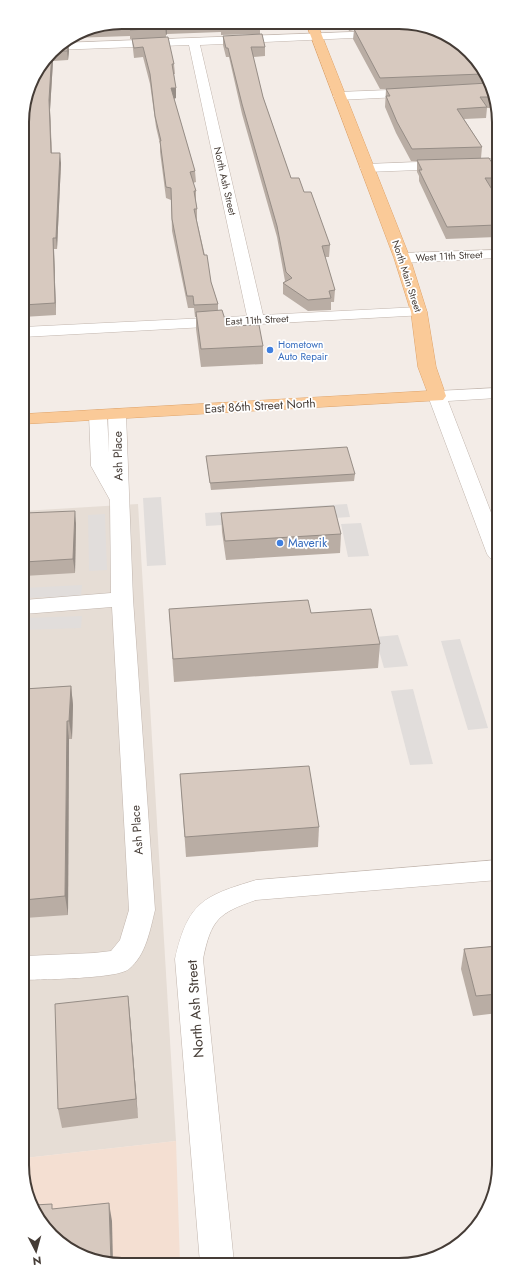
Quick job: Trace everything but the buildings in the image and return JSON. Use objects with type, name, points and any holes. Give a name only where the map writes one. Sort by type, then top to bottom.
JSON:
[{"type":"main road","name":"North Main Street","points":[[313,29],[402,258],[419,312],[427,367],[437,396]]},
{"type":"main road","name":"East 86th Street North","points":[[29,419],[437,396]]},
{"type":"street","points":[[67,47],[423,33]]},
{"type":"street","name":"North Ash Street","points":[[194,42],[256,320]]},
{"type":"street","points":[[339,96],[430,93]]},
{"type":"street","points":[[367,168],[492,163]]},
{"type":"street","name":"West 11th Street","points":[[402,258],[492,254]]},
{"type":"street","name":"East 11th Street","points":[[29,332],[419,312]]},
{"type":"street","name":"East 86th Street North","points":[[437,396],[492,393]]},
{"type":"street","name":"North Main Street","points":[[437,396],[492,541]]},
{"type":"street","name":"Ash Place","points":[[29,968],[94,965],[119,961],[132,945],[142,910],[122,599],[117,414]]},
{"type":"street","name":"Ash Place","points":[[98,415],[100,466],[119,499]]},
{"type":"street","points":[[29,607],[122,599]]},
{"type":"street","name":"North Ash Street","points":[[218,1258],[189,959],[193,938],[199,923],[210,910],[228,899],[256,890],[492,870]]},
{"type":"shaded area","points":[[161,497],[166,565],[147,566],[143,498]]},
{"type":"shaded area","points":[[138,504],[176,1141],[29,1158],[29,511]]},
{"type":"shaded area","points":[[347,504],[350,517],[206,526],[205,513]]},
{"type":"shaded area","points":[[105,514],[107,570],[89,571],[88,515]]},
{"type":"shaded area","points":[[361,523],[369,556],[348,557],[341,524]]},
{"type":"shaded area","points":[[82,585],[81,596],[29,598],[29,588]]},
{"type":"shaded area","points":[[82,616],[81,628],[29,630],[29,618]]},
{"type":"shaded area","points":[[398,635],[408,666],[384,668],[375,637]]},
{"type":"shaded area","points":[[460,639],[488,728],[468,730],[441,641]]},
{"type":"shaded area","points":[[413,689],[433,764],[410,765],[391,691]]},
{"type":"shaded area","points":[[176,1141],[180,1258],[116,1258],[98,1255],[75,1246],[56,1231],[41,1212],[32,1189],[29,1158]]},
{"type":"place","name":"Hometown Auto Repair","points":[[270,350]]},
{"type":"place","name":"Maverik","points":[[280,543]]}]
